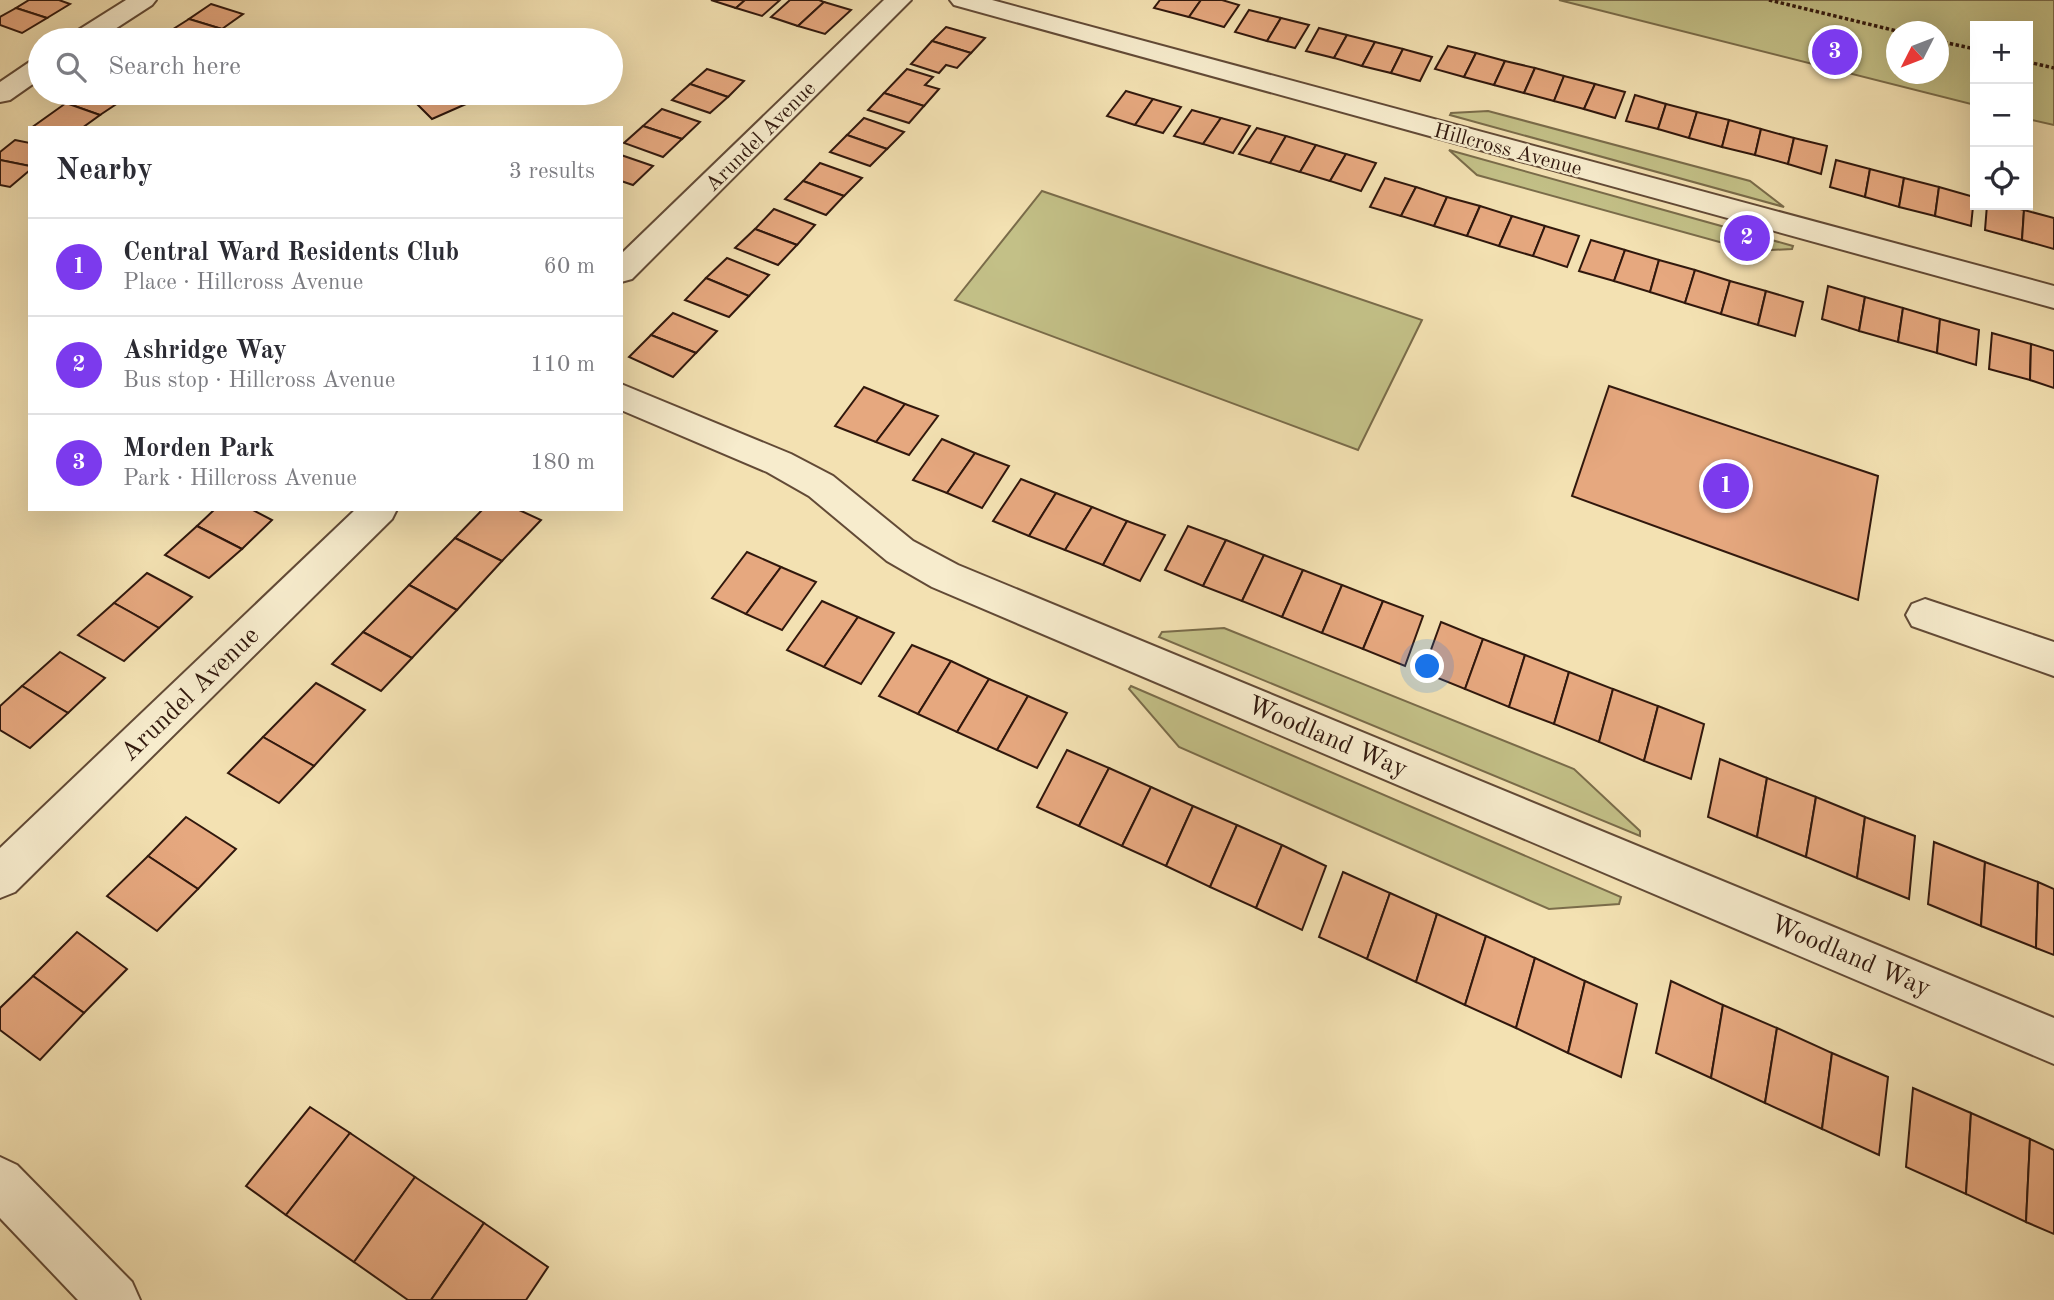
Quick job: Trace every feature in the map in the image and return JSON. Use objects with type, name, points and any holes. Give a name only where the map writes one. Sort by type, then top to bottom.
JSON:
[{"type":"street","points":[[99,28],[142,0]]},
{"type":"street","name":"Arundel Avenue","points":[[623,270],[898,0]]},
{"type":"street","name":"Hillcross Avenue","points":[[962,0],[2054,297]]},
{"type":"street","points":[[0,93],[28,75]]},
{"type":"street","name":"Woodland Way","points":[[623,397],[779,463],[821,486],[900,551],[945,576],[2054,1041]]},
{"type":"street","name":"Arundel Avenue","points":[[0,877],[377,511]]},
{"type":"street","points":[[1925,615],[2054,659]]},
{"type":"street","points":[[0,1182],[114,1300]]},
{"type":"path","points":[[1769,0],[1886,28]]},
{"type":"path","points":[[1949,43],[1970,48]]},
{"type":"path","points":[[2033,63],[2054,68]]},
{"type":"shaded area","points":[[1559,0],[2054,0],[2054,125],[2033,120],[2033,21],[1970,21],[1970,104],[1892,84],[1949,84],[1949,21],[1886,21],[1886,83]]},
{"type":"shaded area","points":[[1488,111],[1750,181],[1784,207],[1450,115]]},
{"type":"shaded area","points":[[1449,150],[1793,246],[1792,249],[1752,251],[1477,175]]},
{"type":"shaded area","points":[[1042,191],[1422,320],[1358,450],[955,300]]},
{"type":"shaded area","points":[[1224,628],[1574,769],[1640,831],[1640,836],[1159,637],[1162,632]]},
{"type":"shaded area","points":[[1131,686],[1621,897],[1619,904],[1549,909],[1179,747],[1129,689]]},
{"type":"building","points":[[29,0],[59,0],[70,4],[47,18],[16,8]]},
{"type":"building","points":[[711,0],[745,0],[736,8]]},
{"type":"building","points":[[745,0],[780,0],[762,16],[736,8]]},
{"type":"building","points":[[790,0],[824,2],[798,26],[771,17]]},
{"type":"building","points":[[1160,0],[1201,0],[1189,17],[1154,8]]},
{"type":"building","points":[[1201,0],[1222,0],[1239,5],[1224,27],[1189,17]]},
{"type":"building","points":[[824,2],[851,10],[825,34],[798,26]]},
{"type":"building","points":[[211,4],[243,14],[223,28],[189,19]]},
{"type":"building","points":[[16,8],[47,18],[22,33],[0,25],[0,17]]},
{"type":"building","points":[[1249,10],[1281,18],[1267,41],[1235,32]]},
{"type":"building","points":[[1281,18],[1309,25],[1295,48],[1267,41]]},
{"type":"building","points":[[189,19],[219,28],[175,28]]},
{"type":"building","points":[[946,27],[985,38],[971,53],[932,41]]},
{"type":"building","points":[[1319,28],[1347,35],[1334,58],[1306,51]]},
{"type":"building","points":[[1347,35],[1375,42],[1362,66],[1334,58]]},
{"type":"building","points":[[932,41],[971,53],[957,68],[946,65],[939,73],[911,64]]},
{"type":"building","points":[[1375,42],[1403,49],[1391,73],[1362,66]]},
{"type":"building","points":[[1448,46],[1476,53],[1464,77],[1435,69]]},
{"type":"building","points":[[1403,49],[1432,57],[1420,81],[1391,73]]},
{"type":"building","points":[[1476,53],[1505,61],[1494,85],[1464,77]]},
{"type":"building","points":[[1505,61],[1535,68],[1524,93],[1494,85]]},
{"type":"building","points":[[1535,68],[1564,76],[1554,101],[1524,93]]},
{"type":"building","points":[[707,69],[744,81],[728,97],[690,84]]},
{"type":"building","points":[[907,69],[933,77],[925,85],[939,89],[924,106],[884,93]]},
{"type":"building","points":[[1564,76],[1595,84],[1584,109],[1554,101]]},
{"type":"building","points":[[690,84],[728,97],[710,113],[672,100]]},
{"type":"building","points":[[1595,84],[1625,92],[1615,118],[1584,109]]},
{"type":"building","points":[[1126,91],[1153,99],[1135,125],[1107,116]]},
{"type":"building","points":[[884,93],[924,106],[909,123],[868,110]]},
{"type":"building","points":[[1635,95],[1666,104],[1658,129],[1626,121]]},
{"type":"building","points":[[1153,99],[1181,107],[1163,133],[1135,125]]},
{"type":"building","points":[[1666,104],[1697,112],[1689,138],[1658,129]]},
{"type":"building","points":[[63,105],[72,105],[100,115],[85,126],[34,126]]},
{"type":"building","points":[[72,105],[115,105],[100,115]]},
{"type":"building","points":[[418,105],[464,105],[432,119]]},
{"type":"building","points":[[662,109],[700,122],[682,139],[643,126]]},
{"type":"building","points":[[1192,110],[1221,118],[1203,144],[1174,136]]},
{"type":"building","points":[[1697,112],[1729,120],[1722,147],[1689,138]]},
{"type":"building","points":[[864,118],[904,132],[887,149],[847,135]]},
{"type":"building","points":[[1221,118],[1250,126],[1233,153],[1203,144]]},
{"type":"building","points":[[1729,120],[1761,129],[1755,155],[1722,147]]},
{"type":"building","points":[[643,126],[682,139],[663,157],[624,143]]},
{"type":"building","points":[[1257,128],[1286,136],[1270,163],[1239,154]]},
{"type":"building","points":[[1761,129],[1794,138],[1788,164],[1755,155]]},
{"type":"building","points":[[847,135],[887,149],[870,166],[830,152]]},
{"type":"building","points":[[1286,136],[1316,145],[1300,172],[1270,163]]},
{"type":"building","points":[[1794,138],[1827,146],[1821,174],[1788,164]]},
{"type":"building","points":[[15,140],[28,143],[28,166],[0,160],[0,152]]},
{"type":"building","points":[[1316,145],[1346,154],[1330,181],[1300,172]]},
{"type":"building","points":[[1346,154],[1376,163],[1361,191],[1330,181]]},
{"type":"building","points":[[623,156],[653,166],[633,185],[623,182]]},
{"type":"building","points":[[0,160],[28,166],[28,172],[10,187],[0,185]]},
{"type":"building","points":[[1836,160],[1870,169],[1865,197],[1830,187]]},
{"type":"building","points":[[820,163],[862,178],[844,196],[803,181]]},
{"type":"building","points":[[1870,169],[1904,178],[1899,207],[1865,197]]},
{"type":"building","points":[[1385,178],[1416,187],[1401,216],[1370,207]]},
{"type":"building","points":[[1904,178],[1939,187],[1935,216],[1899,207]]},
{"type":"building","points":[[803,181],[844,196],[826,215],[785,199]]},
{"type":"building","points":[[1416,187],[1447,197],[1434,226],[1401,216]]},
{"type":"building","points":[[1939,187],[1970,196],[1970,210],[1973,210],[1971,226],[1935,216]]},
{"type":"building","points":[[1447,197],[1480,206],[1467,236],[1434,226]]},
{"type":"building","points":[[1480,206],[1512,216],[1499,246],[1467,236]]},
{"type":"building","points":[[774,209],[815,225],[797,245],[755,229]]},
{"type":"building","points":[[1987,210],[2024,210],[2022,240],[1985,230]]},
{"type":"building","points":[[2024,210],[2054,218],[2054,249],[2022,240]]},
{"type":"building","points":[[1512,216],[1545,226],[1533,256],[1499,246]]},
{"type":"building","points":[[1545,226],[1579,236],[1567,267],[1533,256]]},
{"type":"building","points":[[755,229],[797,245],[778,265],[735,248]]},
{"type":"building","points":[[1591,240],[1625,250],[1614,281],[1579,271]]},
{"type":"building","points":[[1625,250],[1659,260],[1650,292],[1614,281]]},
{"type":"building","points":[[727,258],[769,275],[749,296],[706,278]]},
{"type":"building","points":[[1659,260],[1695,270],[1685,303],[1650,292]]},
{"type":"building","points":[[1695,270],[1730,281],[1721,314],[1685,303]]},
{"type":"building","points":[[706,278],[749,296],[729,317],[685,300]]},
{"type":"building","points":[[1730,281],[1766,291],[1758,325],[1721,314]]},
{"type":"building","points":[[1828,286],[1865,297],[1859,331],[1822,319]]},
{"type":"building","points":[[1766,291],[1803,302],[1795,336],[1758,325]]},
{"type":"building","points":[[1865,297],[1903,308],[1898,342],[1859,331]]},
{"type":"building","points":[[1903,308],[1940,319],[1937,353],[1898,342]]},
{"type":"building","points":[[673,313],[717,331],[696,353],[651,335]]},
{"type":"building","points":[[1940,319],[1979,330],[1976,365],[1937,353]]},
{"type":"building","points":[[1992,333],[2031,344],[2030,380],[1989,369]]},
{"type":"building","points":[[651,335],[696,353],[673,377],[629,357]]},
{"type":"building","points":[[2031,344],[2054,351],[2054,388],[2030,380]]},
{"type":"building","points":[[1609,386],[1878,476],[1858,600],[1572,496]]},
{"type":"building","points":[[864,387],[905,404],[876,442],[835,426]]},
{"type":"building","points":[[905,404],[938,416],[909,455],[876,442]]},
{"type":"building","points":[[942,439],[975,453],[947,493],[913,480]]},
{"type":"building","points":[[975,453],[1009,466],[982,508],[947,493]]},
{"type":"building","points":[[1021,479],[1056,493],[1029,536],[993,521]]},
{"type":"building","points":[[1056,493],[1092,507],[1065,550],[1029,536]]},
{"type":"building","points":[[1092,507],[1127,521],[1103,565],[1065,550]]},
{"type":"building","points":[[213,511],[255,511],[272,520],[242,549],[197,526]]},
{"type":"building","points":[[481,511],[521,511],[541,520],[502,561],[455,538]]},
{"type":"building","points":[[1127,521],[1165,535],[1140,581],[1103,565]]},
{"type":"building","points":[[197,526],[242,549],[209,578],[165,555]]},
{"type":"building","points":[[1188,526],[1226,540],[1203,586],[1165,570]]},
{"type":"building","points":[[455,538],[502,561],[457,610],[409,585]]},
{"type":"building","points":[[1226,540],[1264,555],[1242,601],[1203,586]]},
{"type":"building","points":[[747,552],[781,567],[746,614],[712,598]]},
{"type":"building","points":[[1264,555],[1303,570],[1282,617],[1242,601]]},
{"type":"building","points":[[781,567],[816,582],[782,630],[746,614]]},
{"type":"building","points":[[1303,570],[1342,585],[1322,633],[1282,617]]},
{"type":"building","points":[[147,573],[192,597],[159,628],[114,603]]},
{"type":"building","points":[[409,585],[457,610],[412,658],[363,632]]},
{"type":"building","points":[[1342,585],[1383,601],[1363,649],[1322,633]]},
{"type":"building","points":[[822,601],[858,617],[824,667],[787,650]]},
{"type":"building","points":[[1383,601],[1423,616],[1405,666],[1363,649]]},
{"type":"building","points":[[114,603],[159,628],[124,661],[78,635]]},
{"type":"building","points":[[858,617],[894,633],[861,684],[824,667]]},
{"type":"building","points":[[1441,622],[1483,639],[1465,689],[1423,672]]},
{"type":"building","points":[[363,632],[412,658],[381,691],[332,664]]},
{"type":"building","points":[[1483,639],[1525,655],[1509,707],[1465,689]]},
{"type":"building","points":[[912,645],[951,661],[918,714],[879,696]]},
{"type":"building","points":[[60,652],[105,678],[68,713],[22,686]]},
{"type":"building","points":[[1525,655],[1569,672],[1554,724],[1509,707]]},
{"type":"building","points":[[951,661],[989,679],[957,732],[918,714]]},
{"type":"building","points":[[1569,672],[1613,689],[1599,742],[1554,724]]},
{"type":"building","points":[[989,679],[1028,696],[997,750],[957,732]]},
{"type":"building","points":[[316,683],[365,710],[314,766],[263,737]]},
{"type":"building","points":[[22,686],[68,713],[30,748],[0,730],[0,706]]},
{"type":"building","points":[[1613,689],[1658,706],[1644,761],[1599,742]]},
{"type":"building","points":[[1028,696],[1067,713],[1037,768],[997,750]]},
{"type":"building","points":[[1658,706],[1704,724],[1691,779],[1644,761]]},
{"type":"building","points":[[263,737],[314,766],[279,803],[228,773]]},
{"type":"building","points":[[1067,750],[1109,768],[1079,826],[1037,807]]},
{"type":"building","points":[[1720,759],[1767,778],[1757,837],[1708,817]]},
{"type":"building","points":[[1109,768],[1151,787],[1122,846],[1079,826]]},
{"type":"building","points":[[1767,778],[1816,797],[1806,857],[1757,837]]},
{"type":"building","points":[[1151,787],[1193,806],[1166,866],[1122,846]]},
{"type":"building","points":[[1816,797],[1865,817],[1857,878],[1806,857]]},
{"type":"building","points":[[1193,806],[1237,825],[1210,887],[1166,866]]},
{"type":"building","points":[[186,817],[236,849],[198,889],[148,856]]},
{"type":"building","points":[[1865,817],[1915,836],[1909,899],[1857,878]]},
{"type":"building","points":[[1237,825],[1282,845],[1256,908],[1210,887]]},
{"type":"building","points":[[1934,842],[1985,862],[1981,926],[1928,904]]},
{"type":"building","points":[[1282,845],[1326,866],[1302,930],[1256,908]]},
{"type":"building","points":[[148,856],[198,889],[157,931],[107,896]]},
{"type":"building","points":[[1985,862],[2038,882],[2036,948],[1981,926]]},
{"type":"building","points":[[1343,872],[1390,893],[1367,959],[1319,937]]},
{"type":"building","points":[[2038,882],[2054,889],[2054,955],[2036,948]]},
{"type":"building","points":[[1390,893],[1437,914],[1416,982],[1367,959]]},
{"type":"building","points":[[1437,914],[1486,936],[1465,1005],[1416,982]]},
{"type":"building","points":[[77,932],[127,969],[84,1013],[33,976]]},
{"type":"building","points":[[1486,936],[1535,958],[1516,1028],[1465,1005]]},
{"type":"building","points":[[1535,958],[1585,981],[1568,1053],[1516,1028]]},
{"type":"building","points":[[33,976],[84,1013],[40,1060],[0,1030],[0,1008]]},
{"type":"building","points":[[1585,981],[1637,1004],[1621,1077],[1568,1053]]},
{"type":"building","points":[[1671,981],[1723,1005],[1711,1078],[1656,1053]]},
{"type":"building","points":[[1723,1005],[1777,1028],[1765,1103],[1711,1078]]},
{"type":"building","points":[[1777,1028],[1832,1053],[1822,1129],[1765,1103]]},
{"type":"building","points":[[1832,1053],[1888,1077],[1879,1155],[1822,1129]]},
{"type":"building","points":[[1913,1088],[1971,1113],[1966,1194],[1906,1167]]},
{"type":"building","points":[[310,1107],[350,1133],[286,1215],[246,1186]]},
{"type":"building","points":[[1971,1113],[2030,1139],[2026,1222],[1966,1194]]},
{"type":"building","points":[[350,1133],[415,1177],[354,1262],[286,1215]]},
{"type":"building","points":[[2030,1139],[2054,1150],[2054,1234],[2026,1222]]},
{"type":"building","points":[[415,1177],[484,1223],[431,1300],[408,1300],[354,1262]]},
{"type":"building","points":[[484,1223],[548,1267],[526,1300],[431,1300]]},
{"type":"place","name":"Morden Park","points":[[1835,52]]},
{"type":"place","name":"Ashridge Way","points":[[1747,238]]},
{"type":"place","name":"Central Ward Residents Club","points":[[1726,486]]}]
